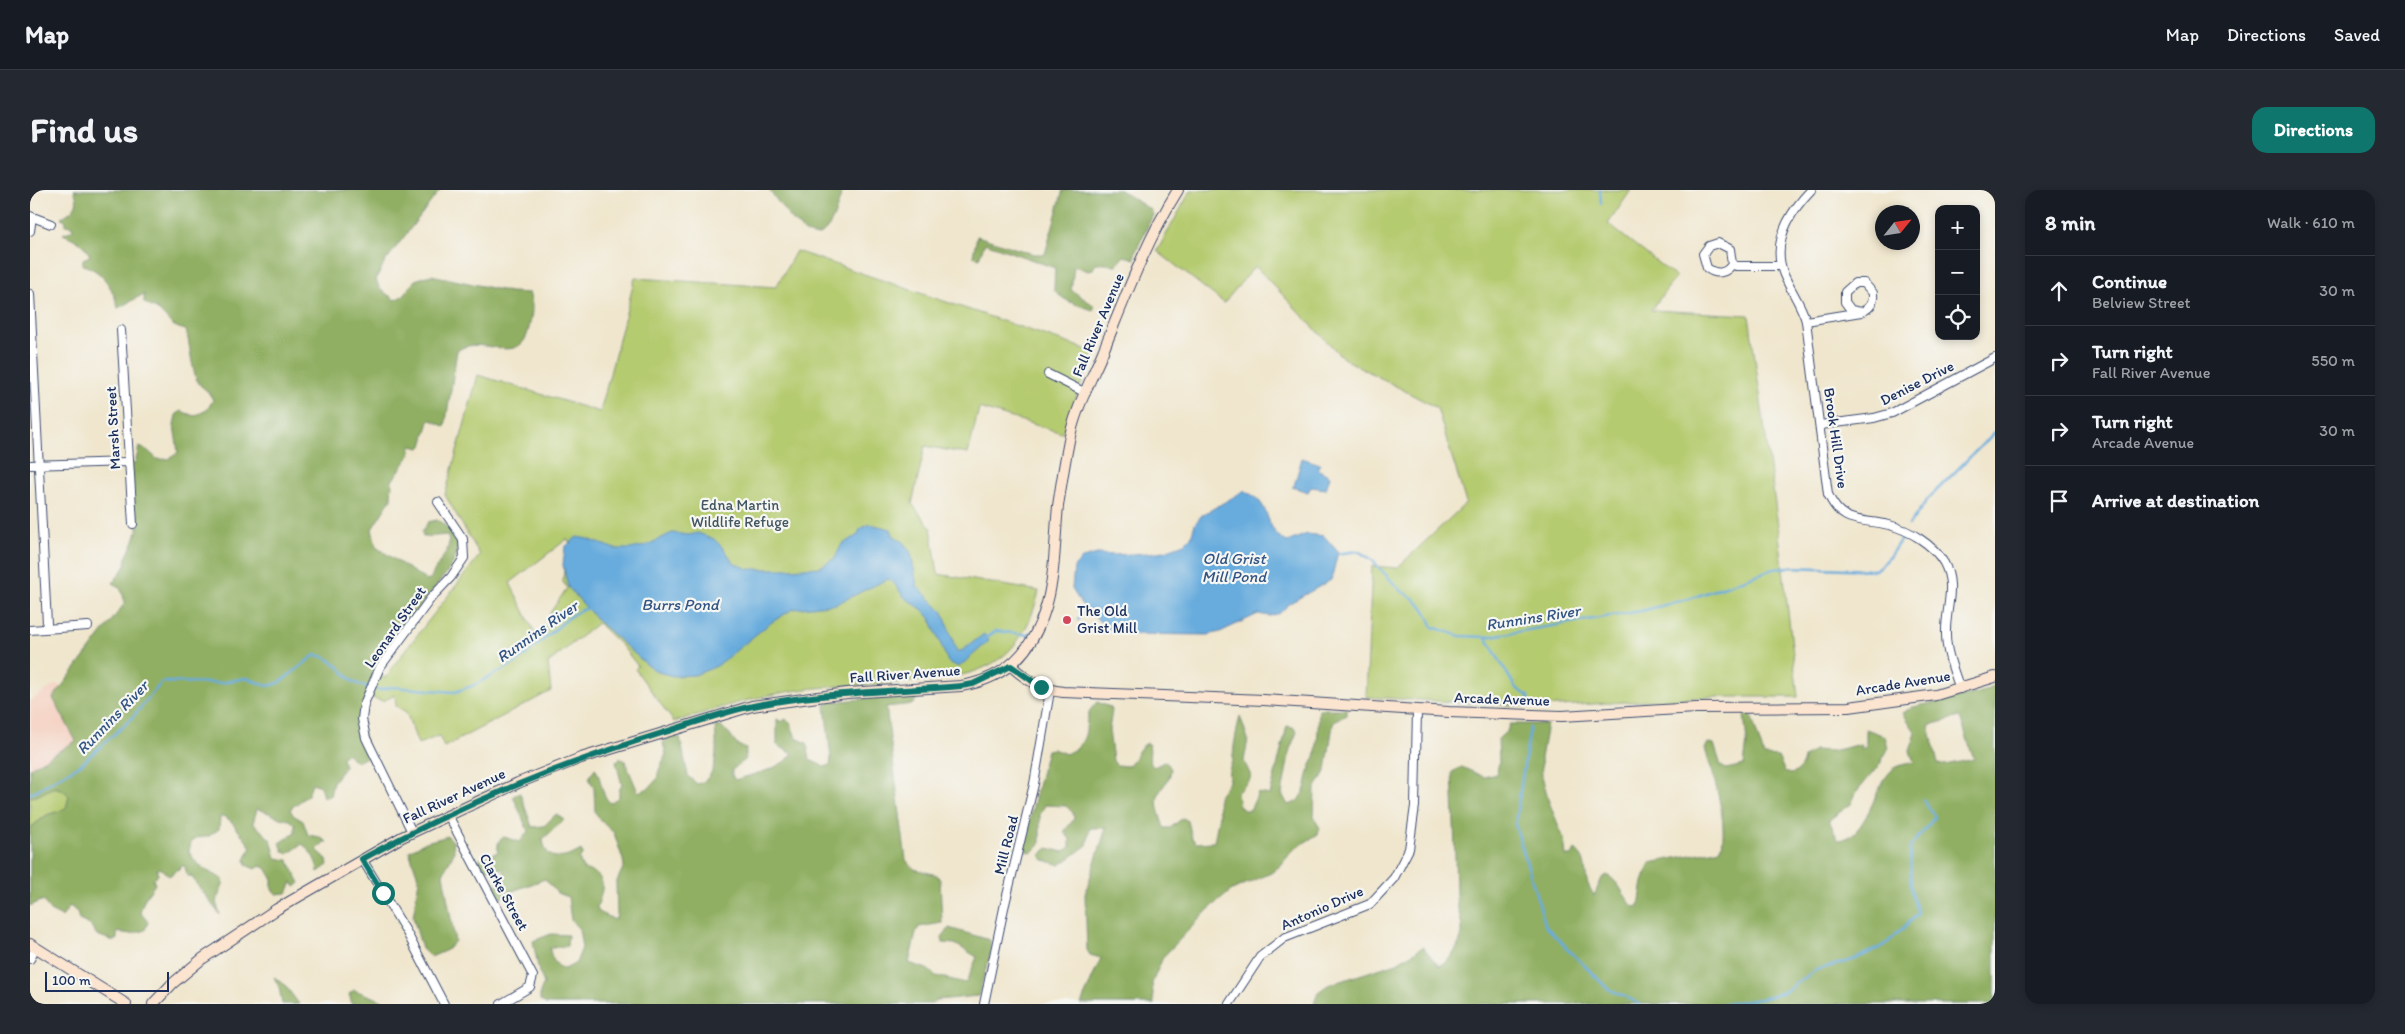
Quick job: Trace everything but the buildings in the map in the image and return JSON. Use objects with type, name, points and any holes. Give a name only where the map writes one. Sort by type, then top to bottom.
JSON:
[{"type":"main road","name":"Fall River Avenue","points":[[153,1004],[172,984],[223,944],[362,859],[448,815],[518,783],[581,758],[752,706],[847,693],[961,686],[973,684],[1011,666],[1018,660],[1038,629],[1048,604],[1058,504],[1068,443],[1086,393],[1151,238],[1178,190]]},
{"type":"main road","name":"Arcade Avenue","points":[[1011,666],[1032,683],[1050,691],[1562,716],[1696,708],[1849,707],[1910,700],[1960,690],[1995,677]]},
{"type":"main road","points":[[33,946],[126,1004]]},
{"type":"street","name":"Brook Hill Drive","points":[[1811,190],[1784,226],[1779,249],[1781,266],[1803,310],[1806,321],[1828,494],[1837,509],[1849,518],[1890,525],[1912,535],[1931,548],[1945,564],[1951,588],[1946,625],[1946,647],[1960,690]]},
{"type":"street","points":[[30,231],[31,216],[51,224]]},
{"type":"street","points":[[1732,264],[1743,267],[1781,266]]},
{"type":"street","points":[[1806,321],[1861,312],[1866,310],[1872,303],[1873,293],[1868,286],[1859,282],[1850,285],[1841,307],[1830,317]]},
{"type":"street","points":[[30,294],[40,465],[47,624],[45,628]]},
{"type":"street","points":[[1844,297],[1847,306],[1851,310],[1861,312]]},
{"type":"street","name":"Marsh Street","points":[[121,330],[133,524]]},
{"type":"street","name":"Denise Drive","points":[[1820,425],[1892,414],[1995,358]]},
{"type":"street","points":[[1048,374],[1086,393]]},
{"type":"street","points":[[30,465],[128,462]]},
{"type":"street","name":"Leonard Street","points":[[412,832],[366,738],[362,719],[364,704],[380,667],[430,598],[451,577],[464,558],[463,539],[438,502]]},
{"type":"street","points":[[30,630],[88,626]]},
{"type":"street","name":"Mill Road","points":[[984,1004],[1004,908],[1034,784],[1050,691]]},
{"type":"street","name":"Antonio Drive","points":[[1229,1004],[1260,957],[1284,938],[1370,904],[1394,878],[1409,849],[1415,806],[1417,710]]},
{"type":"street","name":"Clarke Street","points":[[448,815],[500,915],[531,968],[533,976],[530,986],[501,1004]]},
{"type":"street","points":[[362,859],[406,931],[444,1004]]},
{"type":"street","points":[[30,959],[33,946]]},
{"type":"shaded area","points":[[56,684],[61,687],[53,698],[76,741],[30,768],[30,701]]},
{"type":"green space","points":[[74,190],[440,190],[384,263],[376,280],[380,289],[395,300],[404,295],[415,280],[431,275],[510,292],[529,293],[532,306],[529,328],[524,340],[517,347],[509,349],[477,345],[467,346],[457,351],[445,427],[432,420],[429,421],[422,446],[420,448],[411,446],[410,455],[392,481],[391,499],[372,529],[376,547],[427,581],[446,552],[449,544],[447,535],[423,537],[422,532],[428,522],[437,520],[445,525],[455,538],[458,548],[450,568],[393,643],[375,672],[369,686],[364,700],[362,725],[372,763],[367,757],[357,762],[346,753],[342,758],[345,766],[333,782],[330,796],[323,797],[320,786],[312,783],[308,795],[290,809],[293,815],[303,821],[308,835],[320,837],[327,842],[324,842],[317,850],[327,859],[328,865],[318,872],[313,856],[302,844],[288,854],[283,851],[280,843],[295,833],[295,825],[290,820],[257,809],[253,823],[271,840],[276,858],[288,860],[300,883],[295,887],[292,882],[287,893],[276,894],[272,890],[272,878],[266,868],[261,866],[255,869],[246,865],[245,860],[251,847],[232,822],[224,816],[220,817],[219,829],[209,836],[196,838],[191,842],[189,852],[203,868],[223,879],[223,885],[216,902],[220,915],[191,876],[188,876],[184,865],[169,876],[160,868],[157,869],[158,875],[153,879],[155,884],[144,900],[140,912],[148,922],[145,930],[131,934],[117,932],[117,939],[114,941],[97,935],[90,925],[79,920],[77,912],[70,906],[62,917],[50,911],[43,900],[30,906],[30,828],[47,815],[66,809],[69,796],[58,788],[54,788],[30,797],[30,768],[76,741],[53,698],[125,603],[120,589],[113,583],[125,566],[126,558],[138,529],[138,515],[133,514],[130,463],[135,464],[139,447],[147,450],[157,459],[171,458],[178,452],[174,425],[176,415],[181,411],[194,416],[207,410],[213,400],[197,381],[186,330],[173,325],[158,310],[144,302],[144,294],[118,308],[114,294],[106,281],[96,271],[83,265],[83,259],[90,256],[79,242],[63,234],[73,230],[72,226],[65,225],[66,220],[61,218],[75,207],[77,200]]},
{"type":"green space","points":[[769,190],[843,190],[832,221],[826,230],[819,235],[803,230],[795,223]]},
{"type":"green space","points":[[1063,190],[1120,190],[1151,210],[1153,215],[1135,253],[1135,259],[1124,256],[1116,265],[1096,263],[1093,269],[1088,271],[1074,266],[1071,290],[1095,306],[1093,310],[1067,300],[1054,290],[1055,268],[985,243],[979,258],[973,256],[977,236],[1033,254],[1045,254]]},
{"type":"green space","points":[[1191,190],[1631,190],[1608,224],[1676,277],[1651,310],[1749,315],[1778,526],[1798,697],[1709,697],[1543,707],[1366,697],[1372,566],[1397,568],[1466,503],[1437,408],[1343,358],[1255,266],[1224,303],[1157,251]]},
{"type":"green space","name":"Edna Martin Wildlife Refuge","points":[[796,251],[1094,352],[1062,433],[979,408],[968,454],[925,446],[912,504],[931,528],[938,574],[1039,591],[1031,616],[1021,636],[1008,651],[994,663],[976,671],[956,676],[934,680],[813,688],[736,703],[674,722],[635,669],[638,666],[622,646],[598,623],[548,663],[551,691],[444,747],[439,736],[418,744],[406,712],[396,706],[395,695],[383,701],[361,695],[367,679],[386,677],[391,672],[390,670],[480,555],[445,495],[478,375],[600,412],[635,278],[776,287]],"holes":[[[567,539],[570,543],[565,553],[563,582],[567,588],[550,613],[551,621],[537,637],[510,583]]]},
{"type":"green space","points":[[1995,685],[1995,1004],[1314,1004],[1318,992],[1328,985],[1397,963],[1423,947],[1439,966],[1447,961],[1454,952],[1460,942],[1462,928],[1456,895],[1452,772],[1462,767],[1484,777],[1496,774],[1499,763],[1498,739],[1507,731],[1510,724],[1547,724],[1541,758],[1542,776],[1549,802],[1564,839],[1566,856],[1572,856],[1575,850],[1582,857],[1588,883],[1594,896],[1602,878],[1607,875],[1616,882],[1634,907],[1639,906],[1643,882],[1650,863],[1721,849],[1723,838],[1722,813],[1705,749],[1708,743],[1714,744],[1721,766],[1726,769],[1744,765],[1747,741],[1744,715],[1751,715],[1764,756],[1778,757],[1785,772],[1791,774],[1802,766],[1804,758],[1814,750],[1831,751],[1862,744],[1861,749],[1866,747],[1866,729],[1885,736],[1888,749],[1880,764],[1856,793],[1851,804],[1829,820],[1838,840],[1848,837],[1863,822],[1880,788],[1892,770],[1914,762],[1910,751],[1916,733],[1903,713],[1913,707],[1979,693]],"holes":[[[1960,717],[1974,759],[1946,765],[1938,764],[1929,725]]]},
{"type":"green space","points":[[916,694],[916,700],[913,704],[886,707],[906,860],[914,869],[937,875],[940,880],[942,923],[919,927],[916,932],[909,963],[927,969],[936,976],[966,983],[977,957],[955,944],[943,943],[942,937],[949,928],[990,940],[991,952],[978,996],[937,1000],[931,1004],[546,1004],[540,1000],[540,993],[544,983],[539,972],[533,941],[551,934],[568,935],[567,946],[550,948],[554,961],[565,969],[576,963],[582,948],[579,929],[571,920],[568,897],[557,893],[545,879],[507,893],[501,899],[493,888],[505,875],[503,869],[485,869],[476,860],[498,852],[498,843],[504,837],[520,842],[528,831],[513,796],[520,793],[532,827],[544,826],[556,814],[564,820],[543,839],[545,847],[552,856],[557,857],[569,856],[581,850],[583,854],[579,859],[583,869],[597,875],[602,883],[597,907],[599,912],[615,920],[617,915],[616,883],[624,866],[614,833],[602,822],[595,812],[594,788],[589,778],[595,768],[610,803],[619,797],[619,790],[622,785],[616,762],[620,758],[625,761],[638,792],[649,788],[657,779],[666,754],[663,743],[668,738],[680,737],[688,776],[697,784],[704,781],[713,769],[716,751],[715,727],[720,726],[730,734],[736,744],[746,749],[745,760],[732,770],[735,780],[773,768],[793,754],[777,745],[777,719],[782,722],[785,719],[790,722],[796,738],[807,743],[810,760],[825,767],[830,765],[831,759],[825,705],[830,702]]},
{"type":"green space","points":[[1097,702],[1110,707],[1112,710],[1109,730],[1113,761],[1117,765],[1127,766],[1141,747],[1148,743],[1150,750],[1149,759],[1154,767],[1166,761],[1171,769],[1168,779],[1159,793],[1157,802],[1164,828],[1170,828],[1183,818],[1188,821],[1192,838],[1196,843],[1214,842],[1219,815],[1218,796],[1229,782],[1229,770],[1240,716],[1248,739],[1244,761],[1251,776],[1249,781],[1237,793],[1239,806],[1244,810],[1250,810],[1258,793],[1270,795],[1287,726],[1293,727],[1297,732],[1290,749],[1282,794],[1288,805],[1294,803],[1302,796],[1315,758],[1319,709],[1347,709],[1347,715],[1336,720],[1333,724],[1326,770],[1315,789],[1314,818],[1320,828],[1318,834],[1293,850],[1281,865],[1271,873],[1232,890],[1208,910],[1163,957],[1152,983],[1154,1004],[1081,1004],[1101,958],[1090,955],[1087,950],[1085,894],[1106,828],[1090,828],[1087,845],[1060,865],[1044,860],[1040,855],[1048,848],[1063,852],[1070,847],[1070,839],[1064,832],[1074,819],[1073,813],[1066,806],[1045,805],[1040,814],[1040,844],[1032,852],[1026,851],[1025,839],[1047,750],[1053,749],[1066,754],[1076,748],[1085,736],[1088,716]]},
{"type":"green space","points":[[53,787],[63,789],[69,796],[66,809],[47,815],[30,828],[30,797]]},
{"type":"green space","points":[[448,836],[453,841],[454,852],[443,874],[455,941],[447,950],[431,957],[422,949],[413,917],[419,880],[409,851],[426,842]]},
{"type":"green space","points":[[274,977],[284,984],[299,1004],[282,1004],[279,987]]},
{"type":"green space","points":[[354,990],[381,1000],[386,1004],[352,1004],[349,994]]},
{"type":"water","points":[[1302,458],[1320,464],[1317,469],[1330,476],[1326,489],[1311,487],[1308,492],[1292,487],[1294,486]]},
{"type":"water","name":"Old Grist Mill Pond","points":[[1244,491],[1254,496],[1260,502],[1273,529],[1287,542],[1307,534],[1324,536],[1338,552],[1331,580],[1290,603],[1280,613],[1270,616],[1258,614],[1220,632],[1208,635],[1128,634],[1107,628],[1082,605],[1072,589],[1074,567],[1083,558],[1097,554],[1115,555],[1165,551],[1184,544],[1191,537],[1195,524],[1202,515]]},
{"type":"water","name":"Burrs Pond","points":[[870,524],[891,529],[893,535],[903,542],[911,553],[917,586],[943,612],[957,652],[963,650],[984,634],[989,641],[959,667],[948,662],[930,618],[923,610],[904,597],[893,582],[888,579],[836,604],[793,609],[769,624],[717,666],[695,675],[673,676],[658,672],[646,664],[599,622],[568,587],[563,565],[565,547],[577,537],[615,549],[630,549],[645,546],[672,533],[689,535],[698,533],[714,539],[734,563],[749,569],[820,567],[835,558],[842,544],[858,535],[860,529]]},
{"type":"waterway","points":[[1600,190],[1601,204]]},
{"type":"waterway","name":"Runnins River","points":[[1909,525],[1927,500],[1995,432]]},
{"type":"waterway","name":"Runnins River","points":[[1336,554],[1358,551],[1371,559],[1400,590],[1413,598],[1425,610],[1433,627],[1460,636],[1486,637],[1641,611],[1689,599],[1773,569],[1789,567],[1875,570],[1887,560],[1901,539]]},
{"type":"waterway","name":"Runnins River","points":[[1078,620],[1087,607]]},
{"type":"waterway","name":"Runnins River","points":[[30,794],[80,765],[130,720],[162,682],[221,683],[246,678],[268,686],[279,683],[315,655],[325,657],[338,666],[352,681],[360,685],[379,690],[392,687],[455,692],[472,686],[516,663],[572,615],[581,610],[591,608]]},
{"type":"waterway","name":"Runnins River","points":[[986,638],[996,631],[1028,635],[1031,632]]},
{"type":"waterway","points":[[1486,637],[1515,687],[1528,696],[1529,702]]},
{"type":"waterway","points":[[1530,728],[1515,824],[1546,927],[1607,988],[1640,1004]]},
{"type":"waterway","points":[[1721,1004],[1761,999],[1784,992],[1816,970],[1853,960],[1885,945],[1918,914],[1911,890],[1910,847],[1935,817],[1923,800]]},
{"type":"place","name":"The Old Grist Mill","points":[[1067,620]]},
{"type":"route","points":[[383,893],[362,859],[402,837],[518,783],[581,758],[708,718],[752,706],[816,696],[973,684],[1002,672],[1011,666],[1032,683],[1041,687]]}]
